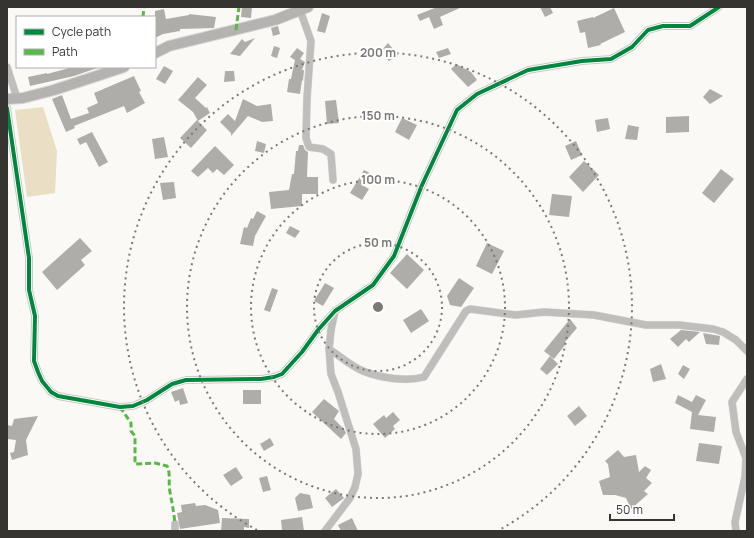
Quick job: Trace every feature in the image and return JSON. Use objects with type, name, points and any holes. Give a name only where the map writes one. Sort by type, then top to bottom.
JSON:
[{"type":"street","points":[[7,108],[29,258],[29,290],[35,316],[34,361],[42,381],[50,392],[58,396],[120,408],[133,406],[147,400],[172,384],[186,380],[261,379],[282,374],[335,311],[373,285],[394,256],[428,171],[457,110],[477,94],[528,70],[582,61],[611,59],[632,47],[648,30],[663,26],[690,26],[719,7]]},
{"type":"street","points":[[156,52],[169,46],[275,20],[304,9],[311,41],[306,138],[309,147],[323,149],[331,154],[333,180]]},
{"type":"street","points":[[7,67],[12,98],[24,98],[54,90],[121,68]]},
{"type":"street","points":[[329,349],[362,371],[380,376],[409,380],[424,377],[466,310],[470,309],[516,315],[544,312],[594,315],[641,324],[679,325],[713,329],[723,332],[736,340],[747,351]]},
{"type":"street","points":[[325,531],[350,498],[355,487],[358,474],[356,449],[331,374],[329,349],[335,311]]},
{"type":"street","points":[[736,531],[735,522],[745,477],[746,458],[736,432],[732,402],[747,379]]},
{"type":"shaded area","points":[[43,107],[57,151],[55,193],[27,197],[15,110]]},
{"type":"building","points":[[242,7],[252,7],[251,18],[241,17]]},
{"type":"building","points":[[437,7],[462,7],[440,17],[443,25],[434,29],[429,17],[420,21],[417,15]]},
{"type":"building","points":[[540,7],[550,7],[553,13],[545,17]]},
{"type":"building","points":[[614,8],[625,32],[600,44],[601,45],[588,48],[585,32],[580,33],[577,21],[593,18]]},
{"type":"building","points":[[164,9],[166,19],[189,14],[216,17],[214,28],[180,29],[180,31],[163,34],[156,38],[155,11]]},
{"type":"building","points":[[322,13],[330,16],[325,33],[317,31]]},
{"type":"building","points":[[278,26],[280,34],[273,36],[271,28]]},
{"type":"building","points":[[255,38],[240,56],[230,54],[242,39],[245,42]]},
{"type":"building","points":[[388,43],[398,55],[389,61],[381,51]]},
{"type":"building","points":[[274,46],[280,48],[277,58],[271,56]]},
{"type":"building","points":[[297,48],[304,53],[300,59],[305,62],[302,70],[304,70],[300,94],[287,92],[289,79],[291,79],[295,60],[290,57]]},
{"type":"building","points":[[448,48],[451,54],[439,58],[436,52]]},
{"type":"building","points":[[456,64],[471,72],[477,80],[468,87],[451,69]]},
{"type":"building","points":[[164,66],[173,71],[165,84],[156,79]]},
{"type":"building","points":[[69,68],[97,68],[74,76],[30,86],[28,77]]},
{"type":"building","points":[[225,71],[234,71],[235,81],[224,82]]},
{"type":"building","points":[[134,76],[141,91],[139,92],[145,103],[127,113],[124,106],[74,126],[75,128],[66,132],[52,99],[62,95],[71,119],[89,113],[87,108],[98,103],[94,93]]},
{"type":"building","points":[[198,77],[207,85],[195,98],[206,108],[207,107],[210,113],[198,121],[193,112],[178,100]]},
{"type":"building","points":[[710,89],[723,96],[710,104],[703,97]]},
{"type":"building","points":[[243,99],[257,106],[271,104],[273,121],[262,122],[248,116],[231,136],[231,133],[220,122],[228,114],[235,121]]},
{"type":"building","points":[[336,100],[339,123],[327,124],[325,101]]},
{"type":"building","points":[[689,116],[689,132],[666,133],[666,117]]},
{"type":"building","points":[[402,118],[417,125],[409,140],[395,132]]},
{"type":"building","points":[[608,118],[610,129],[597,132],[595,120]]},
{"type":"building","points":[[197,120],[207,130],[191,148],[180,138]]},
{"type":"building","points":[[628,125],[639,127],[637,140],[625,139]]},
{"type":"building","points":[[92,132],[108,162],[99,167],[86,142],[80,145],[77,139]]},
{"type":"building","points":[[164,137],[168,157],[155,159],[152,139]]},
{"type":"building","points":[[257,141],[266,144],[264,153],[255,151]]},
{"type":"building","points":[[576,141],[582,155],[571,160],[565,146]]},
{"type":"building","points":[[299,145],[303,145],[305,150],[308,152],[307,177],[318,177],[318,194],[302,194],[302,206],[271,209],[269,192],[289,190],[292,174],[294,174],[296,151],[298,151]]},
{"type":"building","points":[[215,146],[234,165],[224,175],[217,169],[213,173],[208,168],[198,177],[191,171]]},
{"type":"building","points":[[584,161],[599,175],[583,192],[569,177]]},
{"type":"building","points":[[721,169],[734,179],[714,203],[702,193]]},
{"type":"building","points":[[364,170],[370,173],[362,185],[369,189],[362,200],[350,193]]},
{"type":"building","points":[[174,182],[176,198],[163,200],[160,183]]},
{"type":"building","points":[[552,194],[572,196],[569,217],[549,215]]},
{"type":"building","points":[[257,211],[266,216],[255,236],[253,246],[240,244],[244,227],[247,228],[251,218],[253,219]]},
{"type":"building","points":[[290,226],[300,231],[295,238],[286,233]]},
{"type":"building","points":[[80,238],[92,251],[81,260],[85,265],[57,290],[42,272]]},
{"type":"building","points":[[487,243],[504,251],[492,274],[476,266]]},
{"type":"building","points":[[407,254],[424,270],[407,289],[390,273]]},
{"type":"building","points":[[459,278],[474,288],[461,307],[450,305],[447,296]]},
{"type":"building","points":[[325,283],[334,288],[323,306],[314,301]]},
{"type":"building","points":[[272,288],[278,290],[270,312],[264,310]]},
{"type":"building","points":[[421,309],[429,321],[411,333],[403,320]]},
{"type":"building","points":[[570,319],[577,328],[565,342],[565,345],[554,359],[544,351]]},
{"type":"building","points":[[681,330],[700,332],[689,342],[686,339],[678,347],[670,339]]},
{"type":"building","points":[[703,333],[720,336],[719,345],[706,344]]},
{"type":"building","points":[[550,356],[558,364],[547,375],[540,369]]},
{"type":"building","points":[[661,364],[666,379],[653,382],[650,369]]},
{"type":"building","points":[[683,365],[690,369],[684,379],[678,374]]},
{"type":"building","points":[[183,388],[188,403],[180,405],[179,400],[175,402],[171,392]]},
{"type":"building","points":[[243,390],[261,390],[261,404],[243,404]]},
{"type":"building","points":[[678,395],[692,402],[696,395],[706,400],[698,415],[716,417],[714,432],[690,429],[692,412],[675,403]]},
{"type":"building","points":[[324,399],[339,411],[334,419],[346,433],[341,439],[312,412]]},
{"type":"building","points":[[579,406],[587,416],[575,426],[567,416]]},
{"type":"building","points":[[393,412],[400,420],[393,426],[395,429],[385,438],[373,424],[384,415],[386,418]]},
{"type":"building","points":[[38,416],[26,440],[28,455],[12,460],[10,453],[14,452],[16,440],[7,439],[7,425],[12,426],[14,419]]},
{"type":"building","points":[[270,438],[274,445],[264,451],[260,444]]},
{"type":"building","points":[[699,443],[722,446],[719,464],[696,461]]},
{"type":"building","points":[[618,450],[624,457],[636,455],[639,472],[645,466],[651,470],[646,478],[652,483],[644,491],[648,494],[631,509],[626,498],[615,495],[603,495],[599,481],[610,477],[608,464],[605,461]]},
{"type":"building","points":[[236,467],[243,478],[231,486],[223,475]]},
{"type":"building","points":[[267,476],[271,490],[263,492],[259,478]]},
{"type":"building","points":[[336,489],[344,498],[332,507],[325,498]]},
{"type":"building","points":[[300,493],[310,495],[313,508],[298,511],[295,498]]},
{"type":"building","points":[[195,503],[196,506],[205,505],[218,510],[220,523],[180,529],[177,513],[182,512],[181,505]]},
{"type":"building","points":[[302,517],[304,531],[282,531],[281,520]]},
{"type":"building","points":[[222,518],[249,519],[249,528],[244,527],[244,531],[221,531]]},
{"type":"building","points":[[352,518],[358,531],[341,531],[338,525]]},
{"type":"marked path","points":[[143,16],[144,7]]},
{"type":"marked path","points":[[236,30],[239,7]]},
{"type":"marked path","points":[[120,407],[131,423],[131,431],[135,436],[135,464],[155,463],[167,466],[175,524]]},
{"type":"cycle path","points":[[7,108],[29,258],[29,290],[35,316],[34,361],[38,372],[42,381],[51,392],[58,396],[120,407],[133,406],[147,400],[172,384],[186,380],[261,379],[282,374],[335,311],[373,285],[394,256],[422,185],[457,110],[477,94],[528,70],[582,61],[611,59],[632,47],[648,30],[663,26],[690,26],[719,7]]}]
